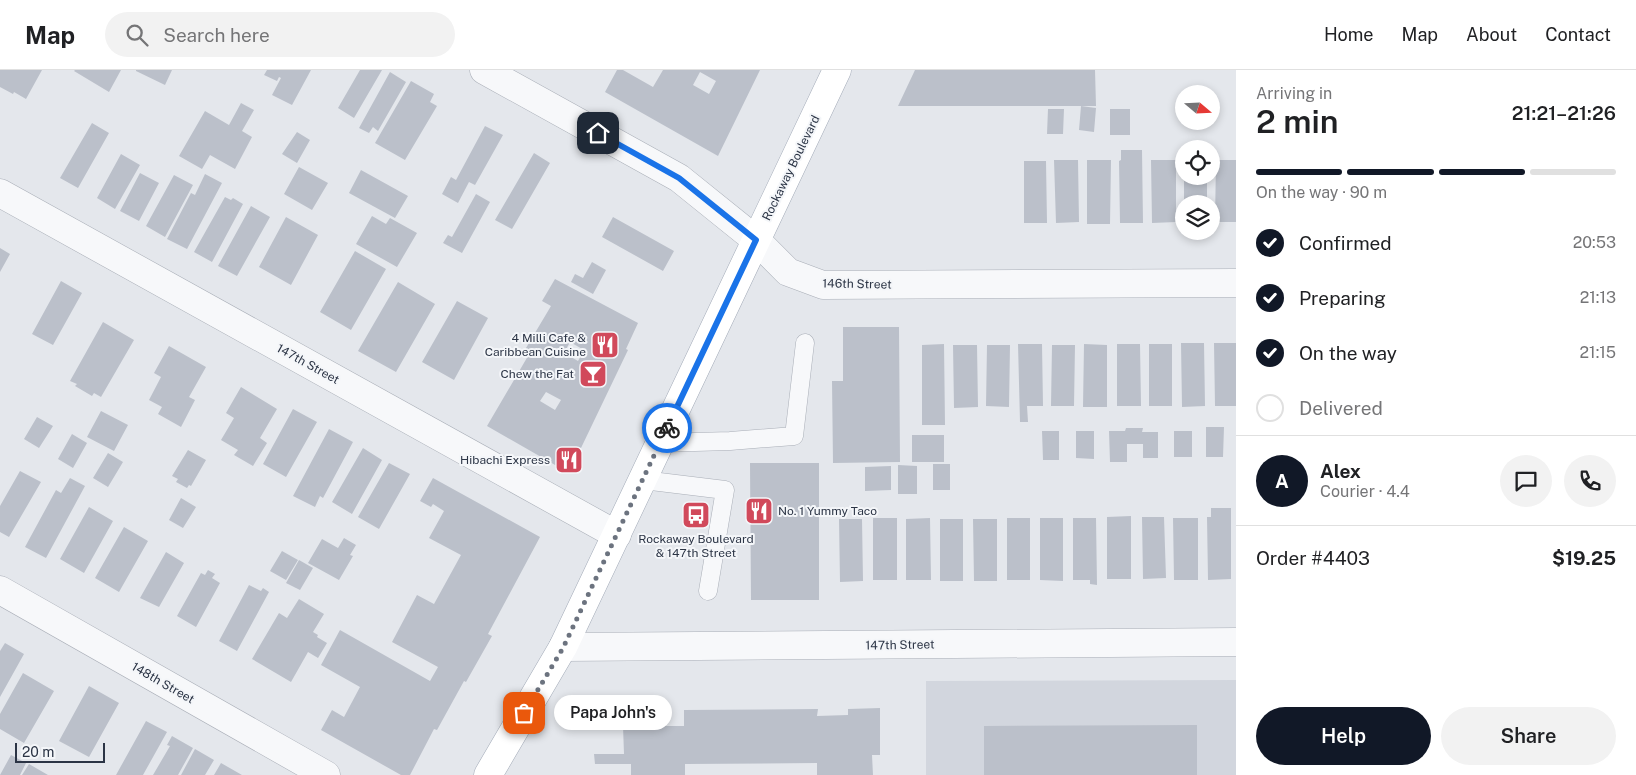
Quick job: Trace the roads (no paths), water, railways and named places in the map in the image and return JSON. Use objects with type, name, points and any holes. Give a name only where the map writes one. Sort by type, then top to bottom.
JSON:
[{"type":"main road","name":"Rockaway Boulevard","points":[[488,775],[563,648],[837,70]]},
{"type":"street","name":"146th Street","points":[[484,70],[679,178],[756,240],[788,272],[823,285],[1236,283]]},
{"type":"street","name":"147th Street","points":[[0,193],[617,536]]},
{"type":"street","name":"148th Street","points":[[0,590],[326,775]]},
{"type":"street","name":"147th Street","points":[[563,648],[1236,642]]},
{"type":"lane","points":[[660,443],[730,441],[794,436],[805,343]]},
{"type":"lane","points":[[643,480],[725,490],[708,591]]},
{"type":"place","name":"4 Milli Cafe & Caribbean Cuisine","points":[[605,345]]},
{"type":"place","name":"Chew the Fat","points":[[593,374]]},
{"type":"place","name":"Hibachi Express","points":[[569,460]]},
{"type":"place","name":"No. 1 Yummy Taco","points":[[759,511]]},
{"type":"place","name":"Rockaway Boulevard & 147th Street","points":[[696,515]]},
{"type":"place","name":"Papa John's","points":[[524,713]]}]
